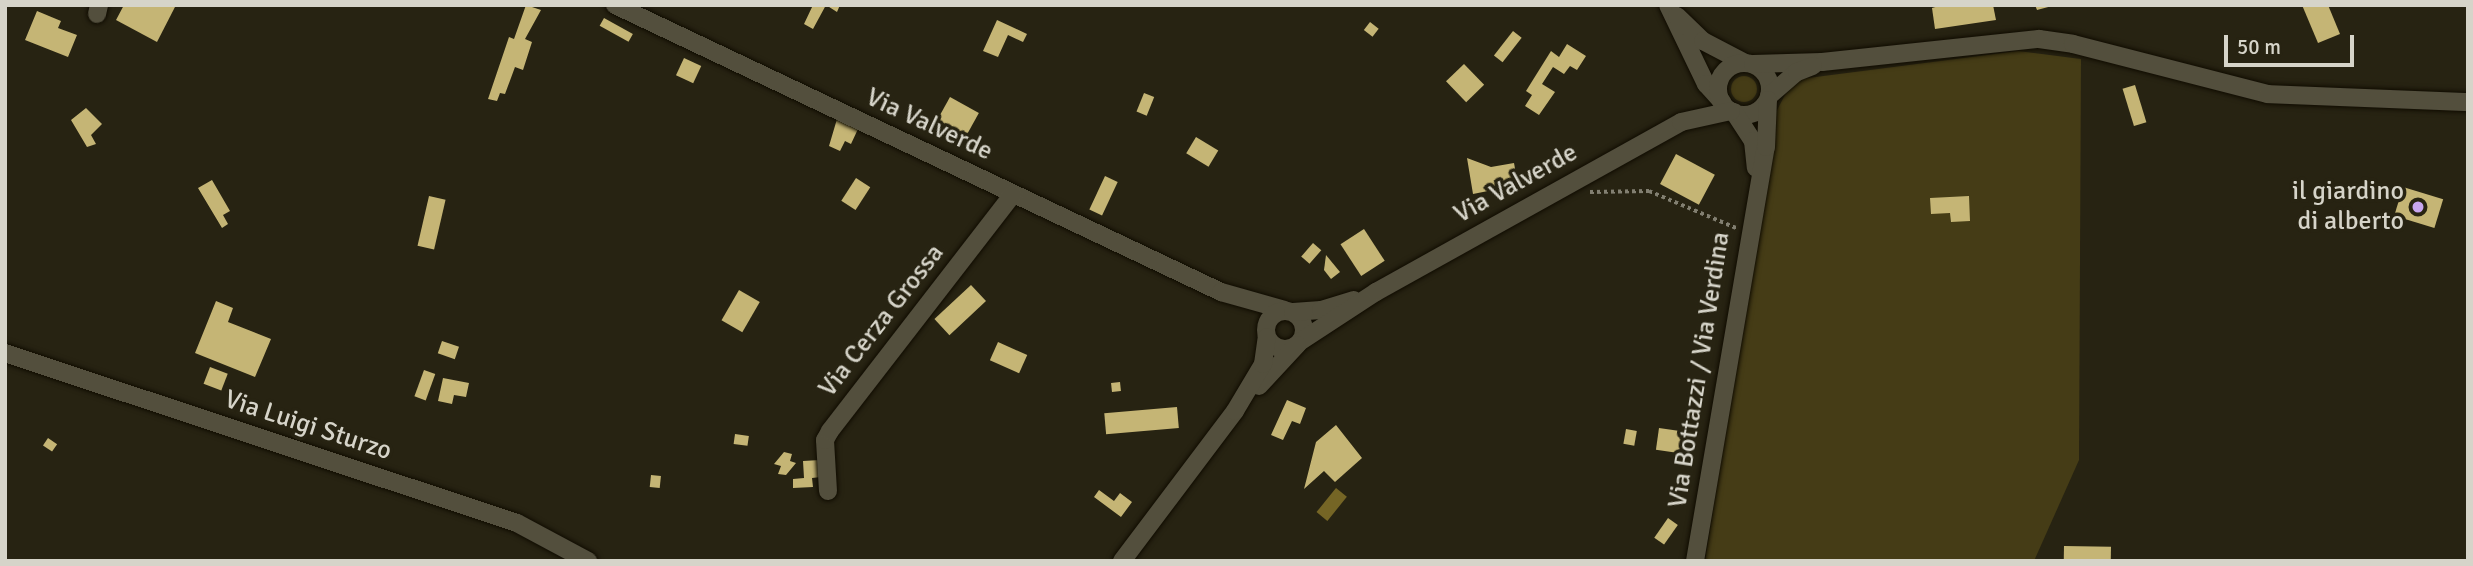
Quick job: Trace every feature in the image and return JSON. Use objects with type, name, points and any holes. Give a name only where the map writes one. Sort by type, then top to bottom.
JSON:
[{"type":"street","name":"Via Valverde","points":[[615,5],[1221,292]]},
{"type":"street","points":[[1669,7],[1703,41],[1749,63],[1768,77],[1766,147],[1757,189]]},
{"type":"street","points":[[1669,7],[1725,104],[1753,141],[1757,189]]},
{"type":"street","points":[[1725,104],[1718,87],[1723,74],[1749,63],[1822,62],[2039,39],[2073,44],[2268,94],[2468,102]]},
{"type":"street","points":[[1681,122],[1725,104],[1757,111],[1797,72],[1822,62]]},
{"type":"street","points":[[1681,122],[1725,104]]},
{"type":"street","name":"Via Valverde","points":[[1376,292],[1681,122]]},
{"type":"street","name":"Via Bottazzi / Via Verdina","points":[[1695,561],[1757,189]]},
{"type":"street","name":"Via Cerza Grossa","points":[[828,491],[825,440],[830,430],[1013,194]]},
{"type":"street","points":[[1221,292],[1289,311],[1302,321],[1299,342]]},
{"type":"street","points":[[1221,292],[1266,334],[1277,348],[1299,342]]},
{"type":"street","points":[[1122,561],[1235,411],[1263,365],[1271,316],[1289,311],[1321,310],[1376,292]]},
{"type":"street","points":[[1235,411],[1299,342],[1376,292]]},
{"type":"street","name":"Via Luigi Sturzo","points":[[5,353],[517,523],[588,561]]},
{"type":"path","points":[[1578,193],[1649,191],[1742,231]]},
{"type":"shaded area","points":[[2018,51],[2081,59],[2079,460],[2034,561],[1705,561],[1776,112],[1786,93],[1800,79]]},
{"type":"shaded area","points":[[1744,76],[1753,80],[1757,89],[1753,98],[1744,102],[1735,98],[1731,89],[1735,80]]},
{"type":"shaded area","points":[[1336,488],[1347,497],[1327,521],[1316,512]]},
{"type":"building","points":[[124,5],[176,5],[157,42],[116,20]]},
{"type":"building","points":[[526,5],[541,10],[525,39],[532,42],[523,70],[515,67],[505,94],[500,93],[497,101],[488,99],[509,37],[514,39]]},
{"type":"building","points":[[813,5],[826,5],[813,29],[804,24]]},
{"type":"building","points":[[826,5],[840,5],[837,12]]},
{"type":"building","points":[[1942,5],[1993,5],[1996,20],[1935,29],[1932,8]]},
{"type":"building","points":[[2035,5],[2052,5],[2052,6],[2037,10]]},
{"type":"building","points":[[2302,5],[2328,5],[2340,34],[2318,43]]},
{"type":"building","points":[[37,11],[61,21],[58,28],[77,35],[68,57],[25,40]]},
{"type":"building","points":[[604,18],[633,34],[628,42],[600,26]]},
{"type":"building","points":[[997,20],[1027,34],[1023,42],[1008,35],[998,57],[983,51]]},
{"type":"building","points":[[1370,22],[1379,29],[1373,37],[1364,30]]},
{"type":"building","points":[[1513,31],[1522,38],[1503,62],[1494,55]]},
{"type":"building","points":[[1567,44],[1586,56],[1577,70],[1570,66],[1564,74],[1553,67],[1542,84],[1555,92],[1539,115],[1525,106],[1532,95],[1526,91],[1551,51],[1559,57]]},
{"type":"building","points":[[684,58],[701,66],[693,83],[676,75]]},
{"type":"building","points":[[1464,64],[1484,85],[1466,102],[1446,81]]},
{"type":"building","points":[[2135,85],[2146,122],[2134,126],[2123,89]]},
{"type":"building","points":[[1144,93],[1154,97],[1147,116],[1137,112]]},
{"type":"building","points":[[950,97],[979,113],[966,136],[937,120]]},
{"type":"building","points":[[86,108],[102,124],[91,135],[96,144],[87,147],[71,120]]},
{"type":"building","points":[[837,119],[858,129],[851,144],[845,141],[840,151],[829,146]]},
{"type":"building","points":[[1196,137],[1218,150],[1209,167],[1186,153]]},
{"type":"building","points":[[1676,154],[1715,175],[1699,205],[1660,184]]},
{"type":"building","points":[[1467,158],[1491,167],[1514,163],[1518,185],[1473,194]]},
{"type":"building","points":[[1105,176],[1118,182],[1102,215],[1089,210]]},
{"type":"building","points":[[856,178],[870,187],[856,210],[841,201]]},
{"type":"building","points":[[212,180],[230,211],[223,215],[228,224],[222,228],[198,188]]},
{"type":"building","name":"il giardino di alberto","points":[[2403,187],[2443,199],[2434,228],[2394,216]]},
{"type":"building","points":[[429,196],[446,200],[434,250],[418,246]]},
{"type":"building","points":[[1969,196],[1970,221],[1951,222],[1950,213],[1931,214],[1930,198]]},
{"type":"building","points":[[1364,229],[1385,261],[1361,276],[1341,244]]},
{"type":"building","points":[[1313,243],[1321,250],[1309,264],[1301,257]]},
{"type":"building","points":[[1326,255],[1340,272],[1331,279],[1324,270]]},
{"type":"building","points":[[971,285],[986,301],[949,335],[934,319]]},
{"type":"building","points":[[739,290],[760,302],[742,332],[722,320]]},
{"type":"building","points":[[216,301],[233,308],[228,322],[271,339],[255,377],[195,353]]},
{"type":"building","points":[[442,341],[459,347],[455,359],[438,353]]},
{"type":"building","points":[[998,342],[1027,355],[1019,373],[990,360]]},
{"type":"building","points":[[210,367],[228,374],[221,391],[204,384]]},
{"type":"building","points":[[424,370],[435,374],[426,400],[414,396]]},
{"type":"building","points":[[443,378],[469,383],[466,397],[454,395],[452,404],[438,401]]},
{"type":"building","points":[[1120,382],[1121,391],[1112,392],[1111,383]]},
{"type":"building","points":[[1287,400],[1306,408],[1300,424],[1292,421],[1283,440],[1271,435]]},
{"type":"building","points":[[1177,407],[1179,428],[1106,434],[1104,413]]},
{"type":"building","points":[[1336,425],[1362,458],[1335,482],[1324,471],[1304,489],[1316,442]]},
{"type":"building","points":[[1659,428],[1687,432],[1684,454],[1656,450]]},
{"type":"building","points":[[1626,429],[1637,431],[1634,446],[1623,444]]},
{"type":"building","points":[[735,434],[749,436],[747,446],[734,444]]},
{"type":"building","points":[[48,438],[57,444],[52,452],[43,445]]},
{"type":"building","points":[[784,452],[792,454],[790,461],[796,463],[786,475],[778,474],[781,466],[774,464]]},
{"type":"building","points":[[820,460],[821,477],[812,478],[813,487],[793,488],[793,479],[804,478],[803,461]]},
{"type":"building","points":[[651,475],[661,476],[660,488],[650,487]]},
{"type":"building","points":[[1099,490],[1114,501],[1120,493],[1132,502],[1121,517],[1094,497]]},
{"type":"building","points":[[1668,518],[1678,525],[1664,545],[1654,538]]},
{"type":"building","points":[[2064,546],[2111,547],[2111,561],[2064,561]]},
{"type":"place","name":"il giardino di alberto","points":[[2418,207]]}]
